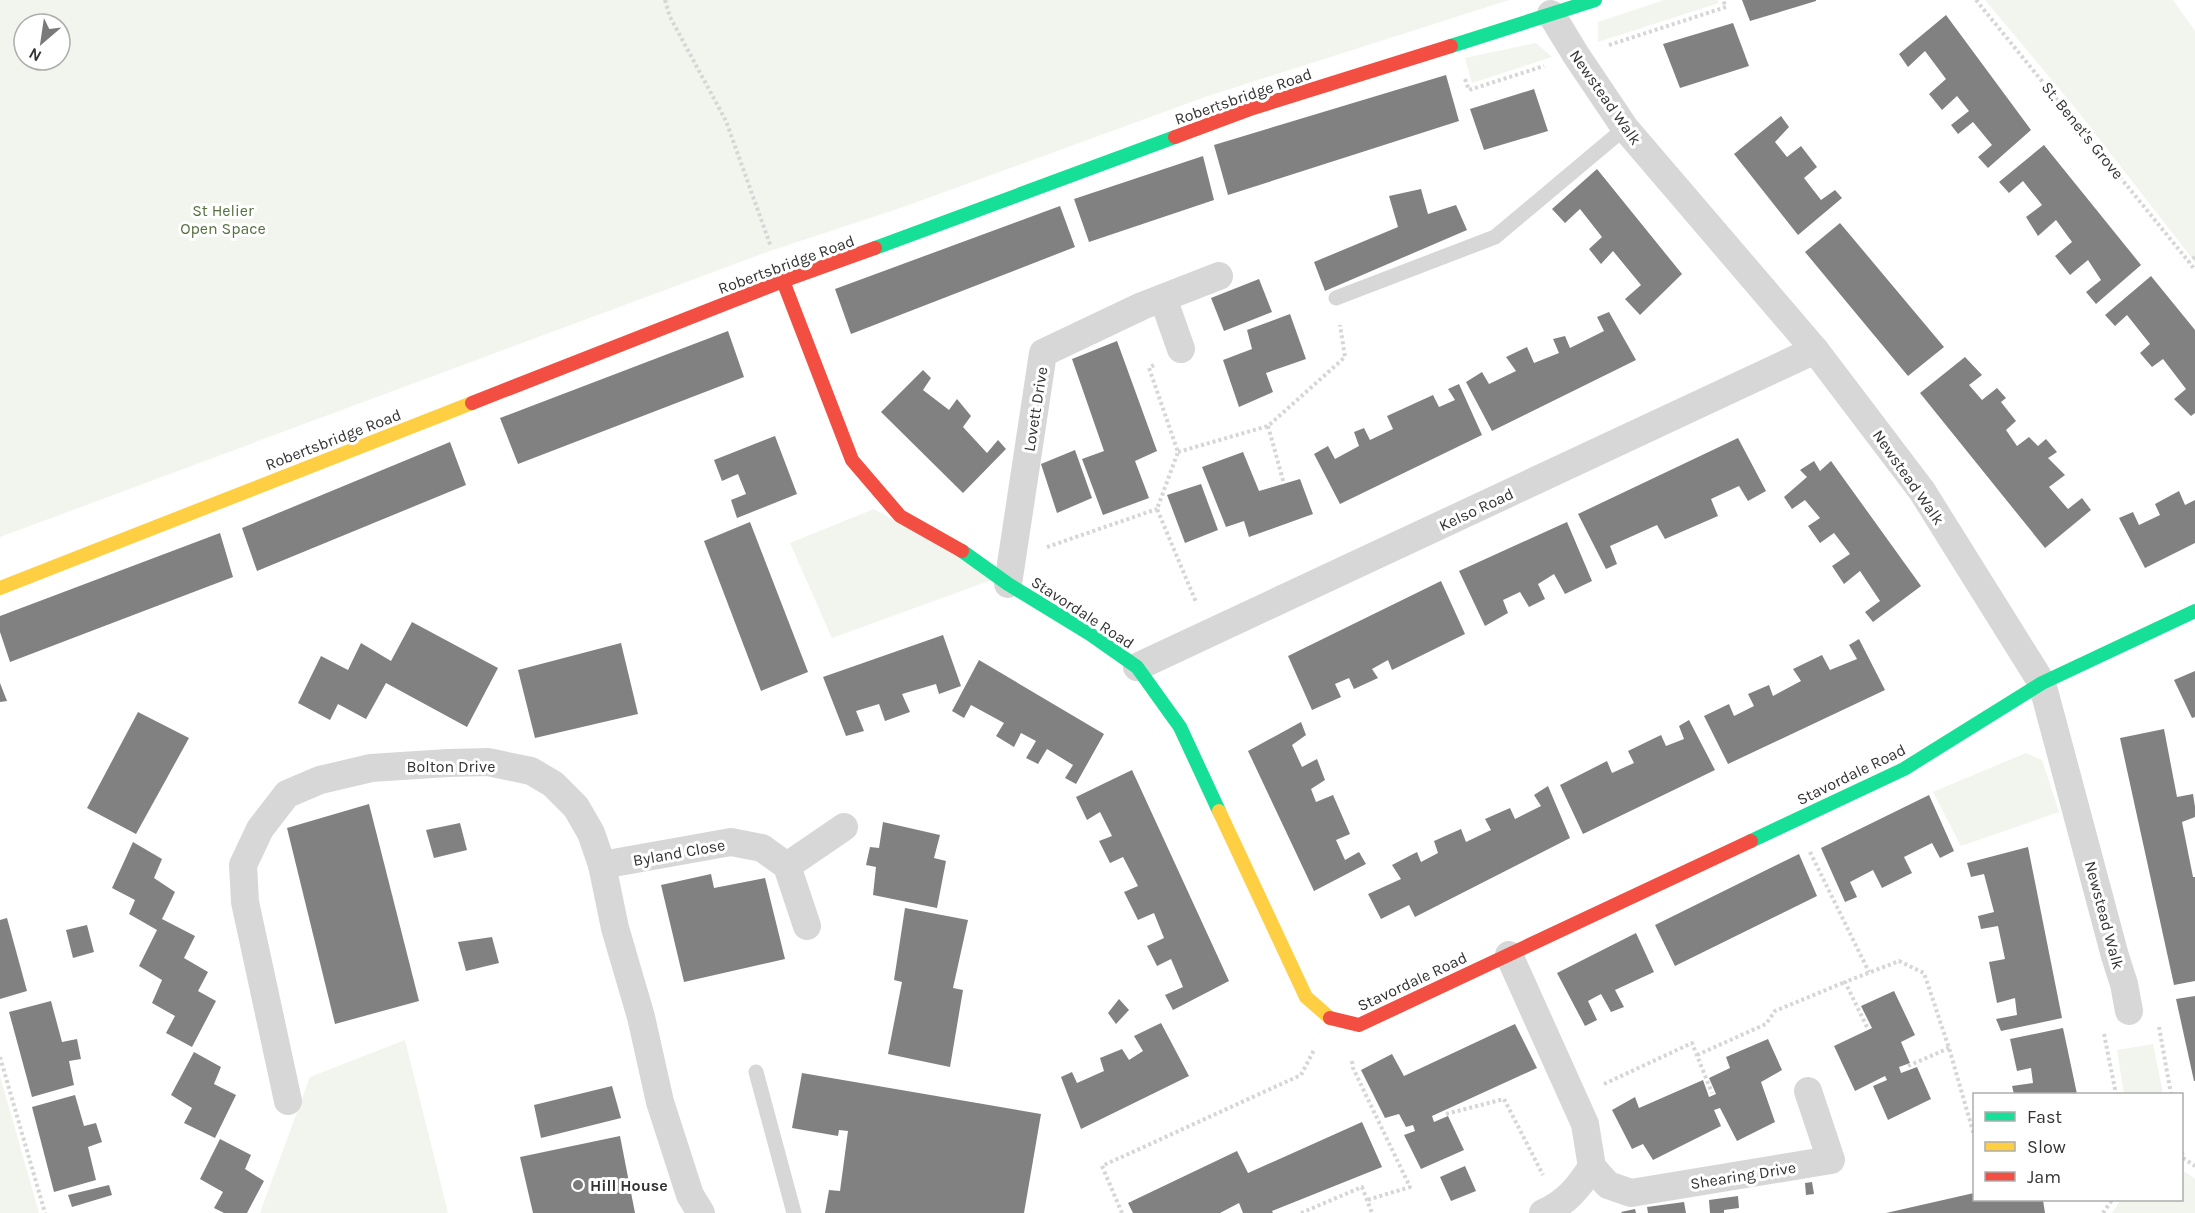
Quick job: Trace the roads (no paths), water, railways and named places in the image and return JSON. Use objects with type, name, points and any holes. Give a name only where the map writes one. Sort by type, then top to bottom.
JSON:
[{"type":"street","name":"Robertsbridge Road","points":[[0,588],[783,281],[1253,108],[1595,0]]},
{"type":"street","name":"Newstead Walk","points":[[1551,14],[1625,128],[1815,350],[1922,492],[2042,683],[2124,984],[2129,1011]]},
{"type":"street","name":"Lovett Drive","points":[[1010,572],[1043,353],[1142,306],[1220,276]]},
{"type":"street","name":"Stavordale Road","points":[[783,281],[852,460],[900,516],[961,550],[1010,572],[1137,667],[1180,727],[1306,997],[1323,1016],[1342,1023],[1359,1025],[1904,769],[2042,683],[2195,610]]},
{"type":"street","points":[[1163,298],[1181,349]]},
{"type":"street","name":"Kelso Road","points":[[1137,667],[1815,350]]},
{"type":"street","name":"Bolton Drive","points":[[288,1101],[245,902],[243,865],[260,829],[287,794],[320,780],[371,768],[488,762],[531,771],[553,784],[576,807],[591,833],[602,865],[615,928],[641,1017],[660,1102],[690,1195],[701,1213]]},
{"type":"street","points":[[807,926],[787,866],[844,827]]},
{"type":"street","name":"Byland Close","points":[[602,865],[731,842],[762,848],[787,866]]},
{"type":"street","points":[[1509,955],[1585,1124],[1592,1167],[1575,1192],[1551,1210]]},
{"type":"street","name":"Shearing Drive","points":[[1592,1167],[1608,1185],[1631,1193],[1831,1160],[1808,1091]]},
{"type":"lane","points":[[1336,298],[1495,237],[1625,128]]},
{"type":"lane","points":[[756,1072],[794,1213]]},
{"type":"place","name":"Hill House","points":[[578,1185]]},
{"type":"park label","name":"St Helier Open Space","points":[[223,219]]}]
